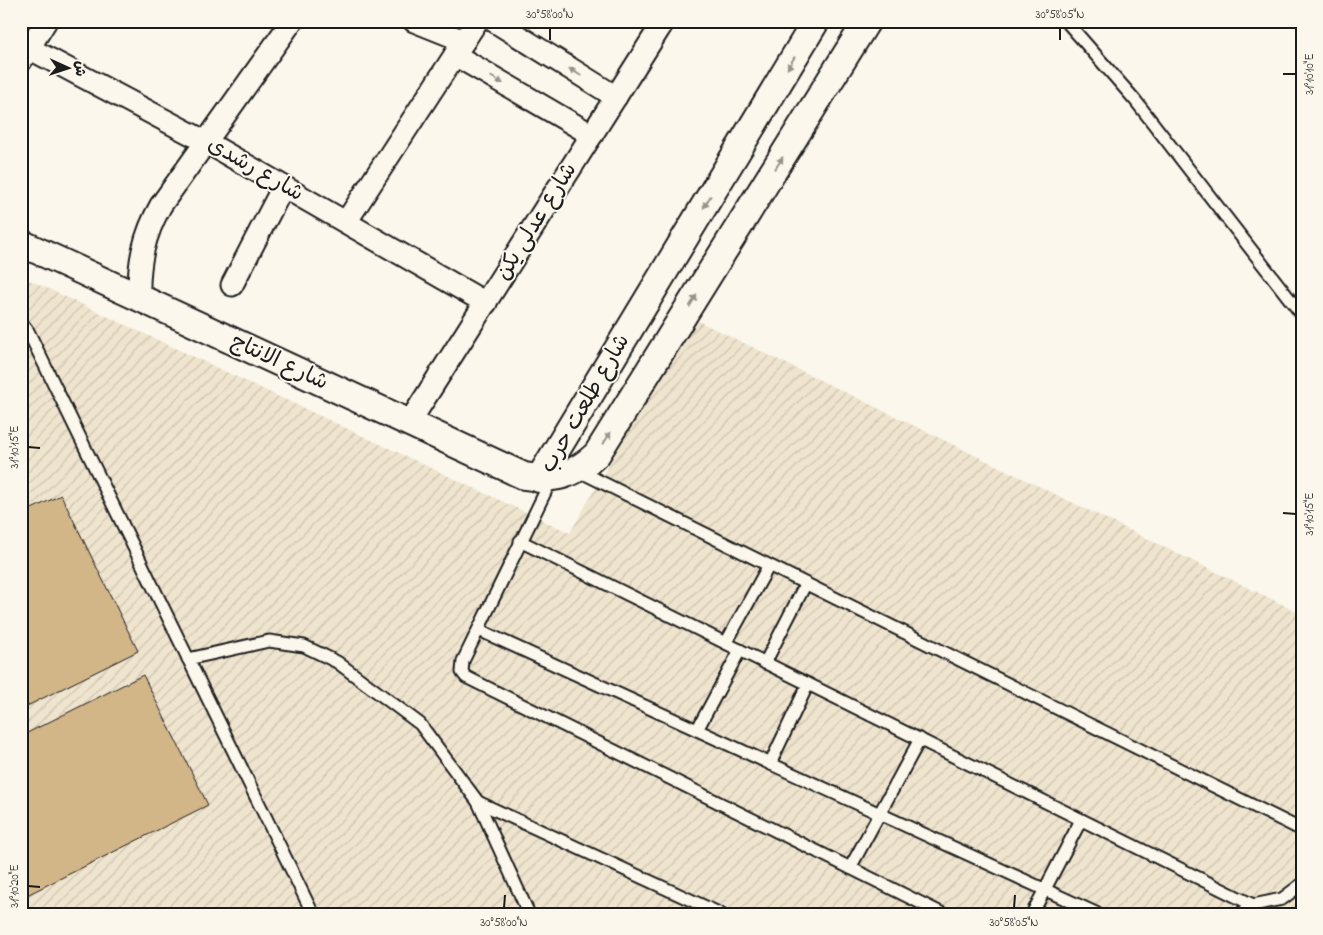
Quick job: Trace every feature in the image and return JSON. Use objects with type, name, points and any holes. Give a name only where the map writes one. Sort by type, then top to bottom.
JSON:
[{"type":"street","points":[[24,52],[46,21]]},
{"type":"street","points":[[138,297],[138,272],[142,248],[149,226],[161,205],[292,21]]},
{"type":"street","points":[[414,21],[460,48],[592,135]]},
{"type":"street","points":[[346,222],[478,21]]},
{"type":"street","points":[[494,21],[616,97]]},
{"type":"street","name":"شارع عدلى يكن","points":[[410,423],[664,21]]},
{"type":"street","name":"شارع طلعت حرب","points":[[545,478],[816,21]]},
{"type":"street","name":"شارع طلعت حرب","points":[[545,478],[576,470],[597,454],[868,21]]},
{"type":"street","name":"شارع رشدى","points":[[24,52],[206,142],[486,303]]},
{"type":"street","points":[[232,285],[283,186]]},
{"type":"street","name":"شارع الانتاج","points":[[21,243],[524,476],[545,478]]},
{"type":"lane","points":[[1066,21],[1148,115],[1302,315]]},
{"type":"lane","points":[[21,322],[28,331],[313,914]]},
{"type":"lane","points":[[576,470],[768,567],[1302,830]]},
{"type":"lane","points":[[545,478],[520,541],[462,666],[466,677],[943,914]]},
{"type":"lane","points":[[520,541],[1253,905]]},
{"type":"lane","points":[[726,643],[768,567]]},
{"type":"lane","points":[[765,662],[805,585]]},
{"type":"lane","points":[[479,630],[1098,914]]},
{"type":"lane","points":[[188,658],[269,641],[304,646],[338,662],[420,724],[478,802],[529,914]]},
{"type":"lane","points":[[697,730],[740,650]]},
{"type":"lane","points":[[770,764],[808,684]]},
{"type":"lane","points":[[850,868],[920,739]]},
{"type":"lane","points":[[478,802],[721,914]]},
{"type":"lane","points":[[1032,914],[1081,820]]},
{"type":"lane","points":[[1240,914],[1253,905],[1282,899],[1302,884]]},
{"type":"shaded area","points":[[21,276],[570,533],[692,318],[1302,614],[1302,914],[21,914]]},
{"type":"building","points":[[61,495],[138,651],[21,709],[21,514]]},
{"type":"building","points":[[143,675],[208,805],[21,898],[21,736]]}]
